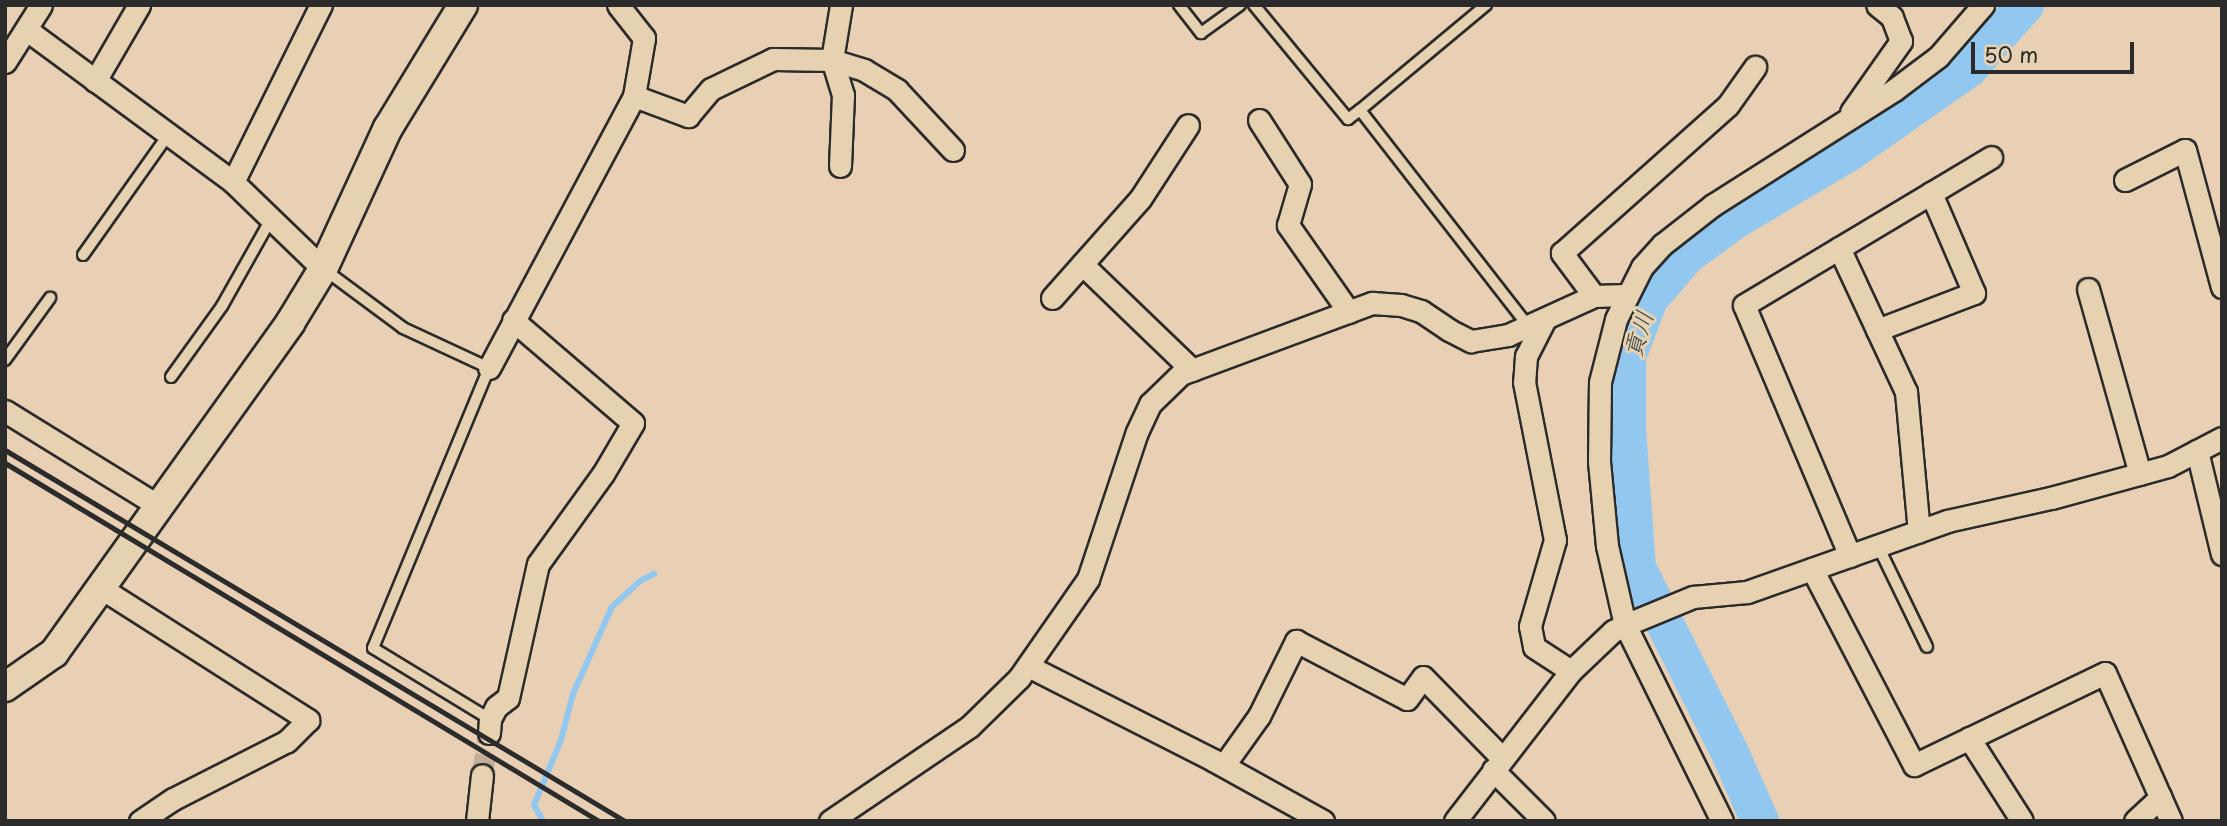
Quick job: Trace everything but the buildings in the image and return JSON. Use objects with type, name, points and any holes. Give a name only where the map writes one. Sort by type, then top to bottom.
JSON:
[{"type":"street","points":[[5,62],[41,5]]},
{"type":"street","points":[[95,81],[139,5]]},
{"type":"street","points":[[233,182],[321,5]]},
{"type":"street","points":[[5,687],[54,653],[157,505],[290,323],[323,269],[388,128],[463,5]]},
{"type":"street","points":[[489,368],[634,96],[644,38],[618,5]]},
{"type":"street","points":[[840,166],[843,95],[832,61],[841,5]]},
{"type":"street","points":[[1722,821],[1630,623],[1607,546],[1599,462],[1600,382],[1616,319],[1642,267],[1663,244],[1713,205],[1844,122],[1938,57],[1983,5]]},
{"type":"street","points":[[1844,122],[1901,41],[1890,9]]},
{"type":"street","points":[[27,30],[233,182],[323,269]]},
{"type":"street","points":[[634,96],[688,116],[711,89],[774,60],[832,61],[864,70],[897,89],[953,150]]},
{"type":"street","points":[[1594,296],[1562,253],[1728,105],[1755,67]]},
{"type":"street","points":[[1259,120],[1300,184],[1288,225],[1349,312]]},
{"type":"street","points":[[1052,298],[1140,199],[1188,125]]},
{"type":"street","points":[[2125,180],[2185,149],[2222,287]]},
{"type":"street","points":[[1850,556],[1744,305],[1991,157]]},
{"type":"street","points":[[1877,330],[1974,293],[1931,192]]},
{"type":"street","points":[[1839,248],[1906,392],[1919,531]]},
{"type":"street","points":[[1082,264],[1192,370]]},
{"type":"street","points":[[2088,289],[2140,474]]},
{"type":"street","points":[[830,821],[969,727],[1028,666],[1088,579],[1137,432],[1150,404],[1181,374],[1372,303],[1401,305],[1421,311],[1471,341],[1508,335],[1594,296],[1626,295]]},
{"type":"street","points":[[490,726],[496,707],[508,698],[538,564],[603,474],[633,423],[513,320]]},
{"type":"street","points":[[1536,324],[1526,356],[1524,382],[1555,540],[1530,626],[1534,647],[1571,671]]},
{"type":"street","points":[[5,411],[157,505]]},
{"type":"street","points":[[1455,821],[1571,671],[1612,631],[1693,597],[1747,592],[1947,521],[2168,466],[2222,438]]},
{"type":"street","points":[[2197,451],[2222,554]]},
{"type":"street","points":[[1812,569],[1914,765],[2105,673],[2171,821]]},
{"type":"street","points":[[101,588],[308,720],[287,741],[173,799],[140,821]]},
{"type":"street","points":[[1224,765],[1259,716],[1296,641],[1407,699],[1423,677],[1544,821]]},
{"type":"street","points":[[1028,666],[1224,765],[1323,821]]},
{"type":"street","points":[[1969,738],[2022,821]]},
{"type":"street","points":[[477,821],[482,775]]},
{"type":"street","points":[[2135,821],[2161,797]]},
{"type":"lane","points":[[1179,5],[1201,33],[1240,5]]},
{"type":"lane","points":[[1254,5],[1348,119],[1486,5]]},
{"type":"lane","points":[[1360,110],[1536,324]]},
{"type":"lane","points":[[83,255],[168,135]]},
{"type":"lane","points":[[171,377],[222,306],[271,219]]},
{"type":"lane","points":[[323,269],[404,328],[489,368],[373,648],[490,726]]},
{"type":"lane","points":[[5,360],[50,298]]},
{"type":"lane","points":[[1878,546],[1927,648]]},
{"type":"waterway","name":"貢川","points":[[1760,821],[1730,753],[1637,568],[1627,427],[1627,357],[1649,299],[1687,255],[1735,220],[1851,151],[1968,69],[2025,5]]},
{"type":"waterway","points":[[543,821],[534,805],[561,740],[573,694],[612,607],[640,581],[654,574]]},
{"type":"tunnel","points":[[482,775],[489,733]]},
{"type":"railway","points":[[5,450],[625,821]]},
{"type":"railway","points":[[5,463],[599,821]]}]
